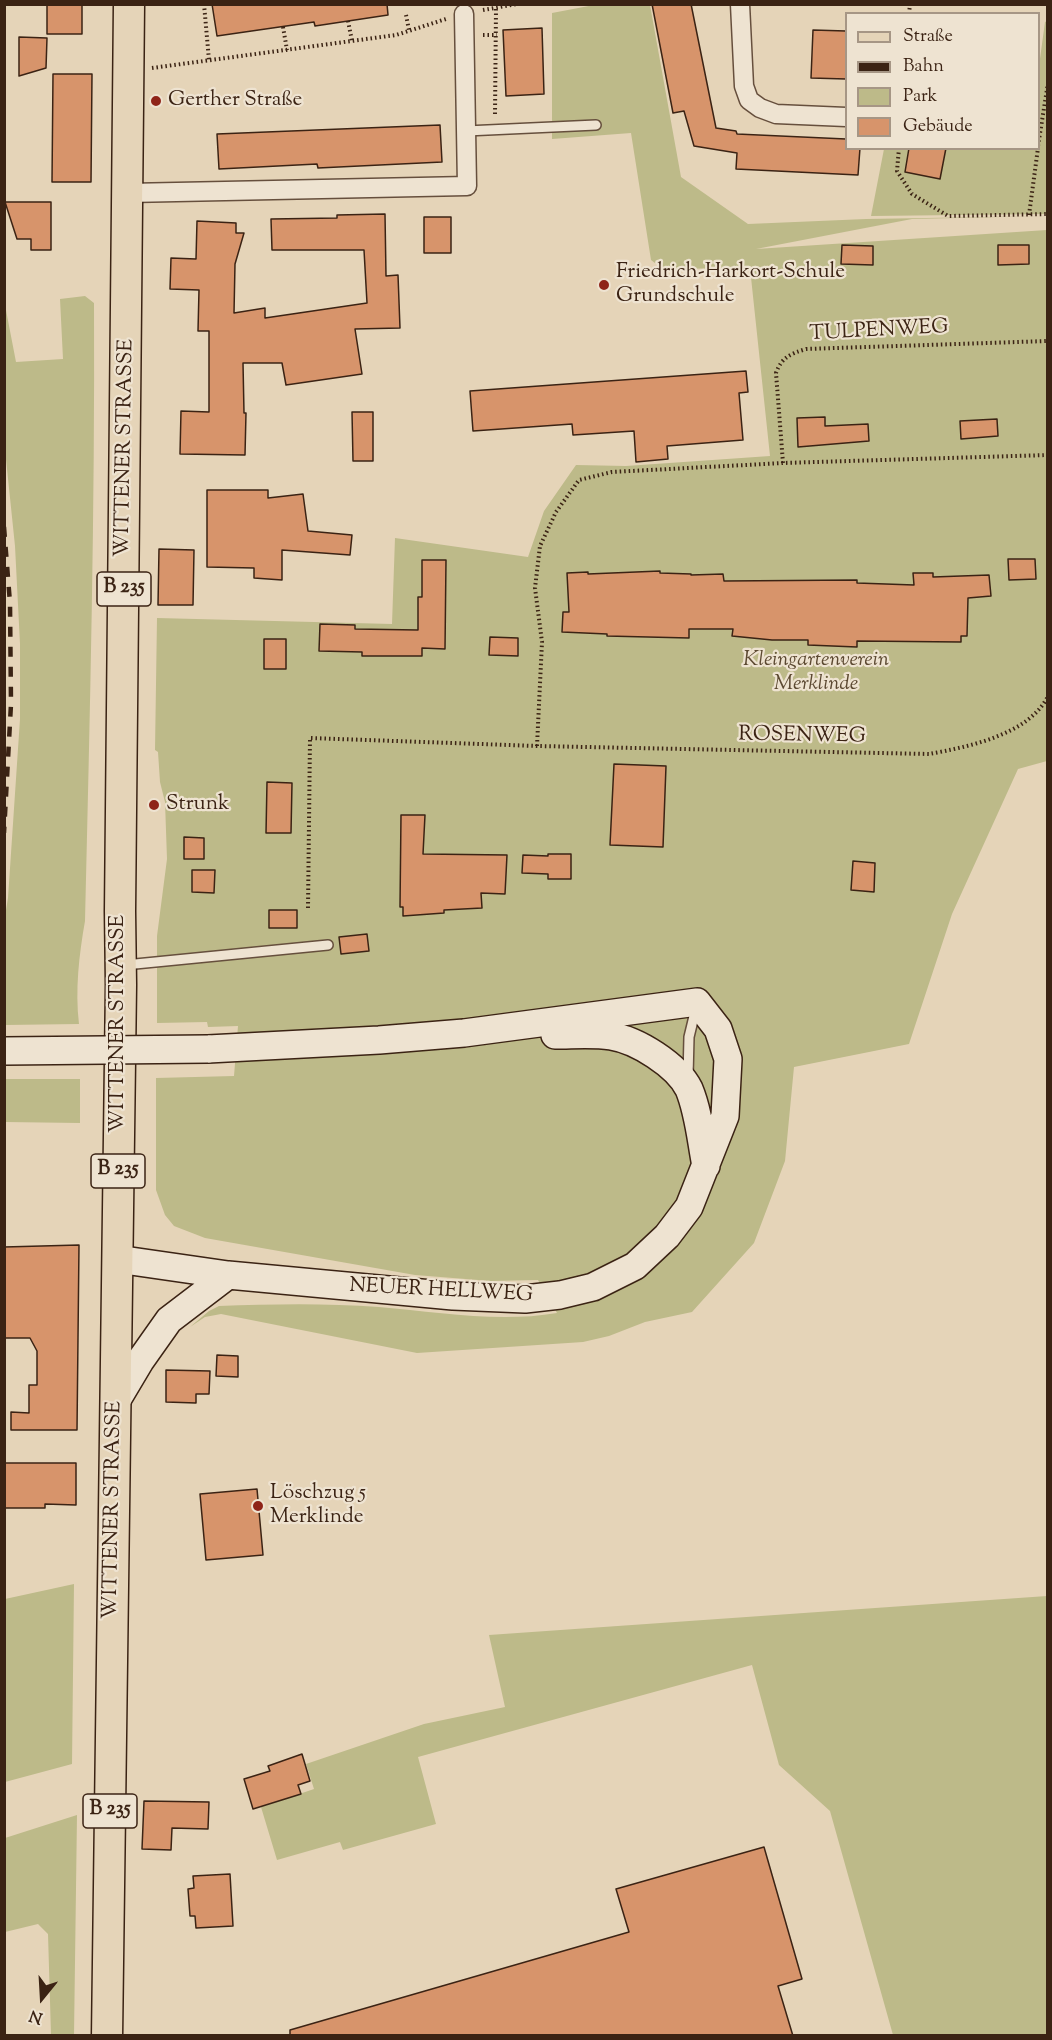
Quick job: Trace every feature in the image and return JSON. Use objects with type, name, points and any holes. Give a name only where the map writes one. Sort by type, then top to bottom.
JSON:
[{"type":"main road","name":"WITTENER STRASSE","points":[[107,2036],[116,1402],[129,4]]},
{"type":"main road","name":"NEUER HELLWEG","points":[[117,1259],[228,1275],[453,1296],[525,1299],[560,1295],[593,1287],[635,1266],[667,1236],[689,1207],[725,1116],[728,1059],[718,1029],[697,1002]]},
{"type":"main road","points":[[4,1052],[208,1049],[379,1040],[464,1033],[697,1002]]},
{"type":"main road","points":[[464,1033],[611,1036],[644,1048],[668,1064],[688,1088],[698,1117],[706,1166]]},
{"type":"main road","name":"B 235","points":[[116,1402],[140,1361],[169,1320],[228,1275]]},
{"type":"street","points":[[740,4],[747,50],[744,86],[749,100],[760,108],[776,114],[845,117]]},
{"type":"street","points":[[128,193],[467,186],[464,14]]},
{"type":"lane","points":[[466,131],[596,125]]},
{"type":"lane","points":[[120,966],[328,945]]},
{"type":"lane","points":[[688,1088],[689,1037],[697,1002]]},
{"type":"path","points":[[204,4],[209,60]]},
{"type":"path","points":[[128,71],[396,35],[464,14],[517,4]]},
{"type":"path","points":[[496,8],[496,104]]},
{"type":"path","points":[[406,15],[409,30]]},
{"type":"path","points":[[348,21],[352,41]]},
{"type":"path","points":[[283,27],[286,50]]},
{"type":"path","points":[[1040,133],[1047,83]]},
{"type":"path","points":[[899,150],[897,171],[912,194],[948,216],[1047,214]]},
{"type":"path","points":[[1029,215],[1038,150]]},
{"type":"path","name":"TULPENWEG","points":[[783,462],[776,373],[781,361],[789,354],[806,349],[1047,341]]},
{"type":"path","points":[[537,746],[542,642],[535,588],[540,546],[556,512],[579,480],[612,472],[783,462],[1047,454]]},
{"type":"path","name":"ROSENWEG","points":[[308,908],[310,738],[537,746],[929,754],[966,747],[1000,735],[1031,718],[1047,696]]},
{"type":"green space","name":"Kleingartenverein Merklinde","points":[[594,5],[650,5],[681,177],[748,224],[866,219],[1047,216],[912,219],[756,249],[1047,230],[1047,761],[1018,769],[952,914],[909,1044],[794,1067],[785,1161],[754,1243],[692,1312],[645,1322],[609,1336],[583,1342],[417,1353],[221,1314],[205,1317],[190,1327],[209,1311],[219,1306],[339,1305],[490,1317],[557,1313],[538,1280],[491,1281],[415,1275],[205,1238],[174,1226],[165,1215],[156,1190],[156,1078],[234,1076],[238,1026],[208,1027],[207,1022],[157,1023],[157,936],[167,859],[165,802],[160,782],[158,752],[155,750],[157,618],[392,624],[395,538],[528,557],[544,511],[576,465],[626,466],[770,456],[750,268],[663,269],[651,260],[631,133],[552,139],[552,13]]},
{"type":"green space","points":[[1047,21],[1047,214],[871,216],[884,150],[1040,150],[1040,59]]},
{"type":"green space","points":[[85,296],[94,303],[94,458],[85,921],[78,972],[79,1024],[5,1025],[4,922],[8,898],[20,719],[20,644],[15,546],[4,440],[5,305],[16,362],[63,359],[60,299]]},
{"type":"green space","points":[[5,1079],[80,1079],[80,1123],[5,1122]]},
{"type":"green space","points":[[74,1584],[72,1764],[5,1782],[5,1599]]},
{"type":"green space","points":[[1047,1596],[1047,2035],[893,2035],[830,1811],[779,1765],[752,1665],[418,1757],[436,1824],[343,1850],[340,1842],[277,1860],[261,1807],[314,1789],[306,1764],[424,1724],[505,1707],[489,1635]]},
{"type":"green space","points":[[77,1815],[74,2035],[51,2035],[48,1934],[38,1924],[5,1932],[5,1838]]},
{"type":"building","points":[[47,4],[82,4],[82,34],[47,34]]},
{"type":"building","points":[[212,4],[387,4],[388,15],[315,26],[314,22],[217,36]]},
{"type":"building","points":[[652,4],[691,4],[716,128],[736,131],[737,134],[845,139],[845,150],[860,150],[858,175],[736,169],[737,153],[694,146],[684,111],[673,113]]},
{"type":"building","points":[[542,28],[544,94],[506,96],[503,30]]},
{"type":"building","points":[[813,30],[845,31],[845,79],[811,78]]},
{"type":"building","points":[[19,37],[47,38],[46,68],[19,76]]},
{"type":"building","points":[[53,74],[92,74],[91,182],[52,182]]},
{"type":"building","points":[[440,125],[442,162],[318,168],[317,164],[219,169],[217,134]]},
{"type":"building","points":[[909,150],[946,150],[940,179],[905,172]]},
{"type":"building","points":[[5,202],[51,202],[51,250],[31,250],[31,239],[17,239]]},
{"type":"building","points":[[385,214],[386,276],[398,275],[400,328],[355,329],[362,374],[286,385],[282,363],[243,363],[244,413],[246,413],[245,455],[180,454],[181,411],[209,412],[209,331],[198,331],[199,290],[170,289],[171,258],[196,259],[197,221],[236,223],[236,233],[244,233],[235,264],[234,313],[265,308],[265,318],[367,303],[364,250],[272,250],[271,219],[337,218],[337,215]]},
{"type":"building","points":[[424,217],[451,217],[451,253],[424,253]]},
{"type":"building","points":[[842,245],[873,246],[873,265],[841,264]]},
{"type":"building","points":[[998,245],[1029,245],[1029,264],[998,265]]},
{"type":"building","points":[[746,371],[748,392],[739,393],[743,440],[667,446],[668,459],[636,462],[634,431],[573,435],[572,424],[473,431],[470,391]]},
{"type":"building","points":[[352,412],[373,412],[373,461],[353,461]]},
{"type":"building","points":[[825,417],[825,426],[868,424],[869,441],[798,447],[797,418]]},
{"type":"building","points":[[997,419],[998,436],[961,439],[960,421]]},
{"type":"building","points":[[207,490],[268,490],[268,498],[303,494],[308,531],[352,535],[350,555],[282,550],[282,580],[254,578],[254,568],[207,567]]},
{"type":"building","points":[[159,549],[194,550],[193,605],[158,605]]},
{"type":"building","points":[[1008,559],[1035,559],[1036,579],[1009,580]]},
{"type":"building","points":[[422,560],[446,560],[445,649],[422,648],[422,656],[362,656],[362,652],[319,651],[320,624],[355,625],[355,629],[418,630],[418,597],[422,597]]},
{"type":"building","points":[[660,571],[660,573],[691,575],[723,574],[724,581],[857,580],[857,583],[914,585],[913,573],[933,573],[933,577],[989,575],[991,596],[968,598],[967,636],[961,636],[961,642],[857,641],[857,647],[808,645],[808,640],[772,640],[732,636],[733,629],[689,629],[689,638],[607,636],[607,634],[562,632],[563,612],[569,612],[567,573]]},
{"type":"building","points":[[490,637],[518,638],[518,656],[489,655]]},
{"type":"building","points":[[264,639],[286,639],[286,669],[264,669]]},
{"type":"building","points":[[614,764],[666,766],[663,847],[610,845]]},
{"type":"building","points":[[267,782],[292,783],[291,833],[266,833]]},
{"type":"building","points":[[401,815],[425,815],[423,854],[507,855],[505,894],[481,893],[482,908],[444,910],[444,913],[403,916],[403,907],[400,907]]},
{"type":"building","points":[[184,837],[204,838],[204,859],[184,859]]},
{"type":"building","points":[[548,854],[571,854],[571,879],[548,879],[548,874],[522,873],[523,855],[548,856]]},
{"type":"building","points":[[853,861],[875,863],[874,892],[851,890]]},
{"type":"building","points":[[192,870],[215,870],[214,893],[192,892]]},
{"type":"building","points":[[269,910],[297,910],[297,928],[269,928]]},
{"type":"building","points":[[367,934],[369,951],[341,954],[339,937]]},
{"type":"building","points":[[79,1245],[77,1430],[11,1430],[11,1412],[29,1413],[29,1385],[37,1385],[37,1351],[30,1338],[4,1338],[4,1247]]},
{"type":"building","points":[[217,1355],[238,1356],[238,1377],[216,1376]]},
{"type":"building","points":[[166,1370],[210,1371],[209,1394],[196,1394],[196,1403],[166,1402]]},
{"type":"building","points":[[4,1463],[76,1463],[76,1505],[45,1504],[45,1508],[5,1508]]},
{"type":"building","points":[[257,1489],[263,1555],[206,1560],[200,1494]]},
{"type":"building","points":[[302,1754],[310,1781],[298,1785],[301,1794],[253,1809],[244,1779],[270,1771],[268,1766]]},
{"type":"building","points":[[144,1801],[209,1802],[208,1829],[172,1828],[171,1850],[142,1849]]},
{"type":"building","points":[[764,1847],[802,1979],[778,1986],[793,2036],[290,2036],[290,2030],[629,1932],[616,1889]]},
{"type":"building","points":[[230,1874],[233,1926],[196,1928],[195,1916],[190,1916],[188,1889],[194,1888],[193,1876]]},
{"type":"railway","points":[[4,527],[10,603],[11,704],[4,833]]},
{"type":"place","name":"Gerther Straße","points":[[156,101]]},
{"type":"place","name":"Friedrich-Harkort-Schule Grundschule","points":[[604,285]]},
{"type":"place","name":"Strunk","points":[[154,805]]},
{"type":"place","name":"Löschzug 5 Merklinde","points":[[258,1506]]}]
